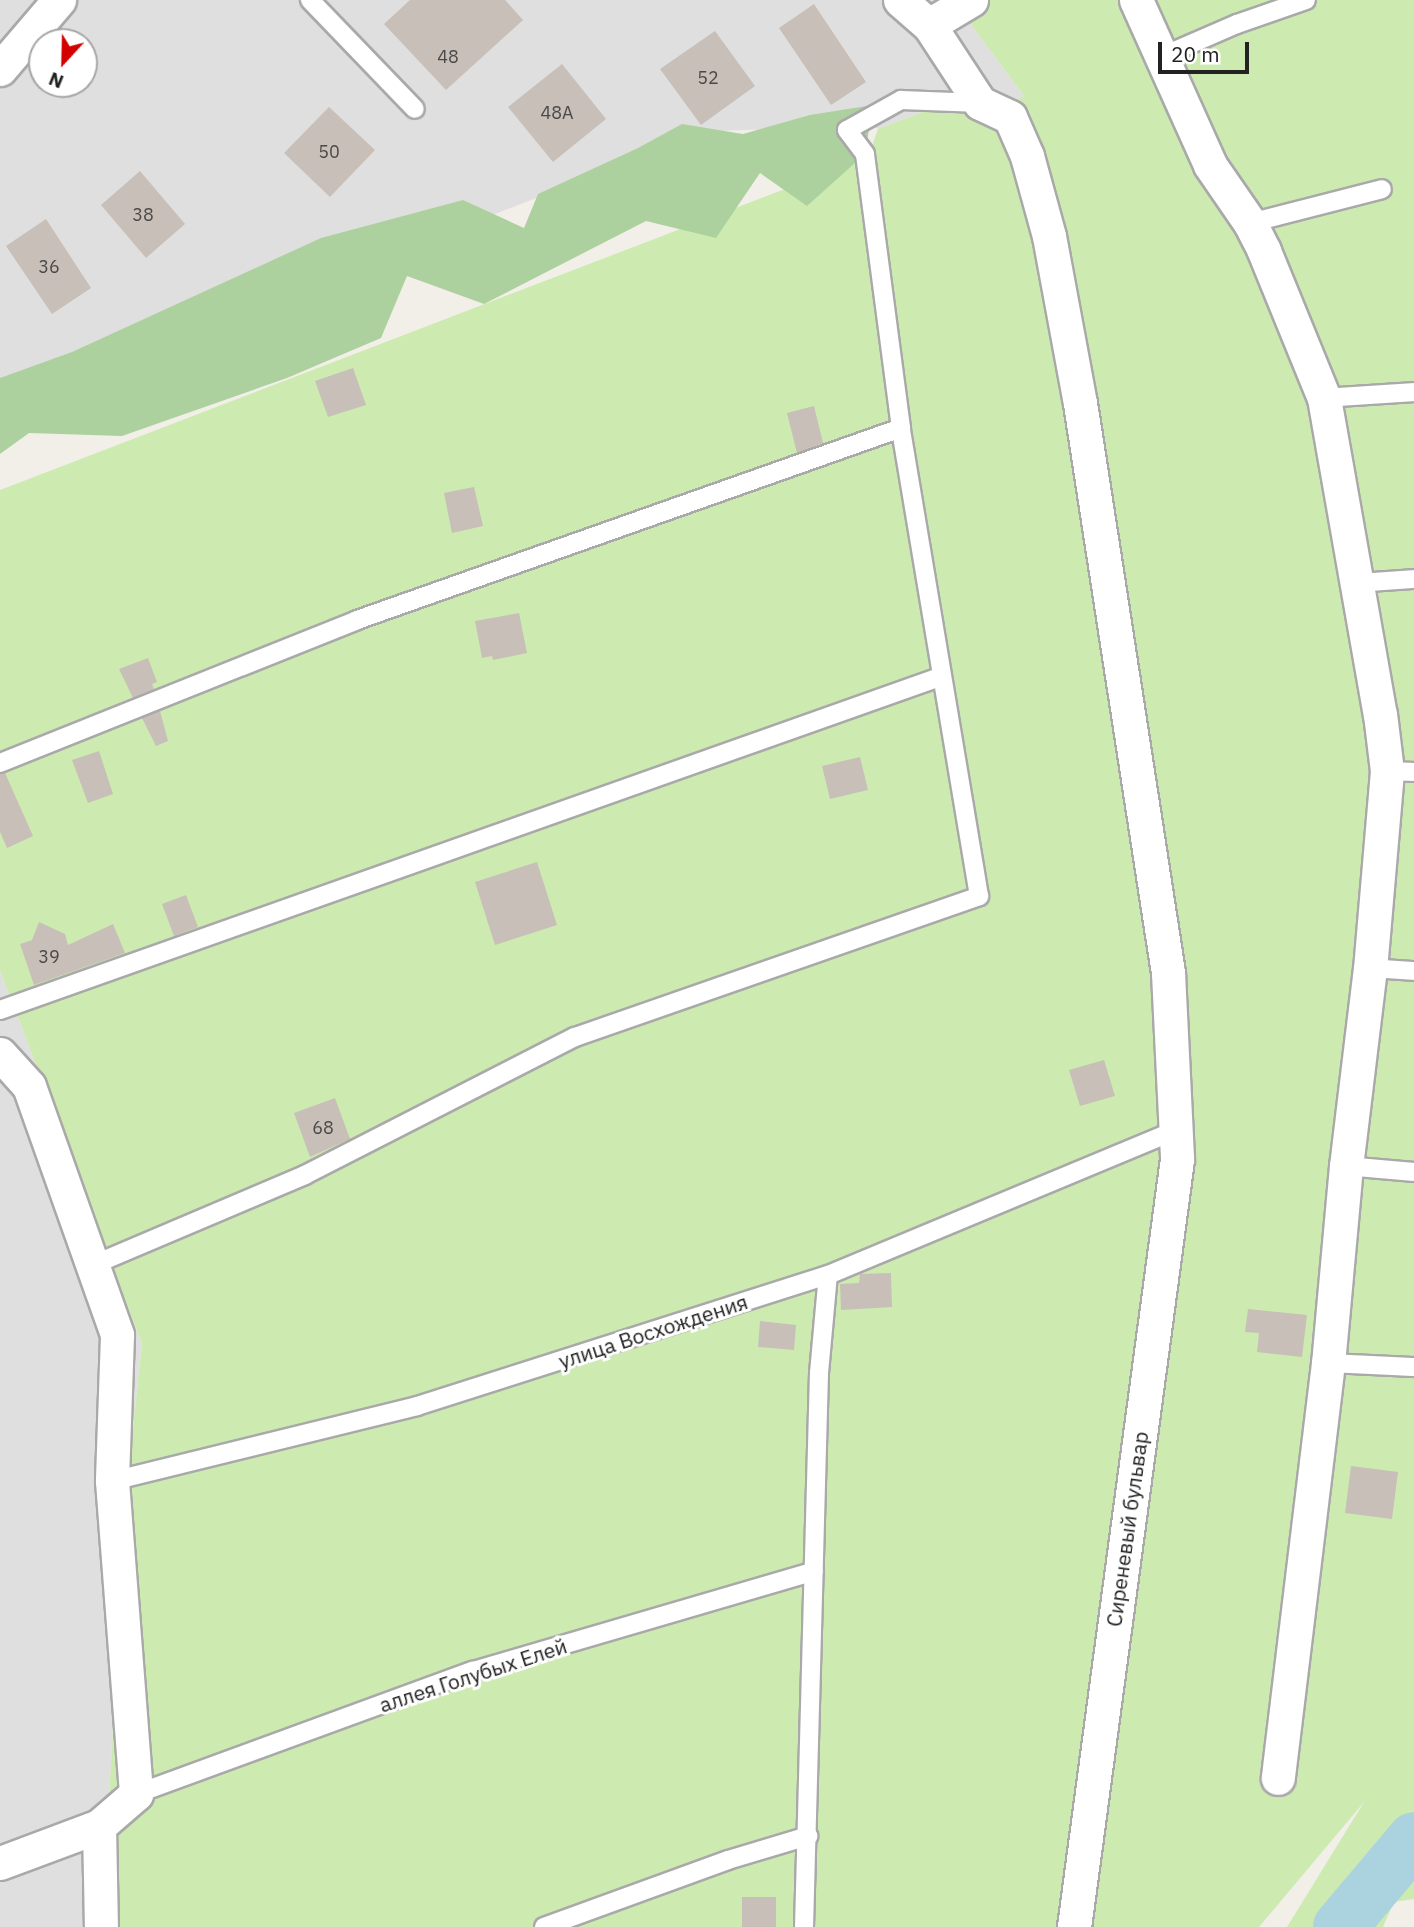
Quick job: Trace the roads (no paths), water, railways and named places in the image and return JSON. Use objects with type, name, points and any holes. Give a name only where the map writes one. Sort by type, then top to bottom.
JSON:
[{"type":"street","points":[[0,69],[60,0]]},
{"type":"street","points":[[900,0],[929,25],[980,103]]},
{"type":"street","points":[[929,25],[971,0]]},
{"type":"street","points":[[1136,0],[1210,165],[1250,223],[1324,398],[1357,583],[1401,772],[1370,968],[1346,1166],[1328,1363],[1278,1778]]},
{"type":"street","name":"Сиреневый бульвар","points":[[980,103],[1010,117],[1027,156],[1049,236],[1080,403],[1168,973],[1177,1130],[1164,1265],[1074,1927]]},
{"type":"street","points":[[0,1054],[29,1086],[117,1335],[112,1481],[136,1794],[99,1826],[0,1863]]},
{"type":"street","points":[[99,1826],[101,1927]]},
{"type":"lane","points":[[310,0],[415,109]]},
{"type":"lane","points":[[1163,56],[1237,24],[1306,0]]},
{"type":"lane","points":[[93,1265],[305,1175],[575,1037],[979,897],[940,677],[901,428],[865,154],[847,130],[901,100],[980,103]]},
{"type":"lane","points":[[1250,223],[1382,189]]},
{"type":"lane","points":[[1324,398],[1414,392]]},
{"type":"lane","points":[[0,763],[357,621],[901,428]]},
{"type":"lane","points":[[1357,583],[1414,579]]},
{"type":"lane","points":[[0,1010],[940,677]]},
{"type":"lane","points":[[1370,968],[1414,971]]},
{"type":"lane","name":"улица Восхождения","points":[[112,1481],[418,1406],[828,1275],[1177,1130]]},
{"type":"lane","points":[[1346,1166],[1414,1172]]},
{"type":"lane","points":[[804,1927],[819,1373],[828,1275]]},
{"type":"lane","points":[[1328,1363],[1414,1367]]},
{"type":"lane","name":"аллея Голубых Елей","points":[[136,1794],[472,1671],[814,1572]]},
{"type":"lane","points":[[544,1927],[728,1860],[808,1836]]},
{"type":"waterway","points":[[1340,1927],[1414,1839]]}]
